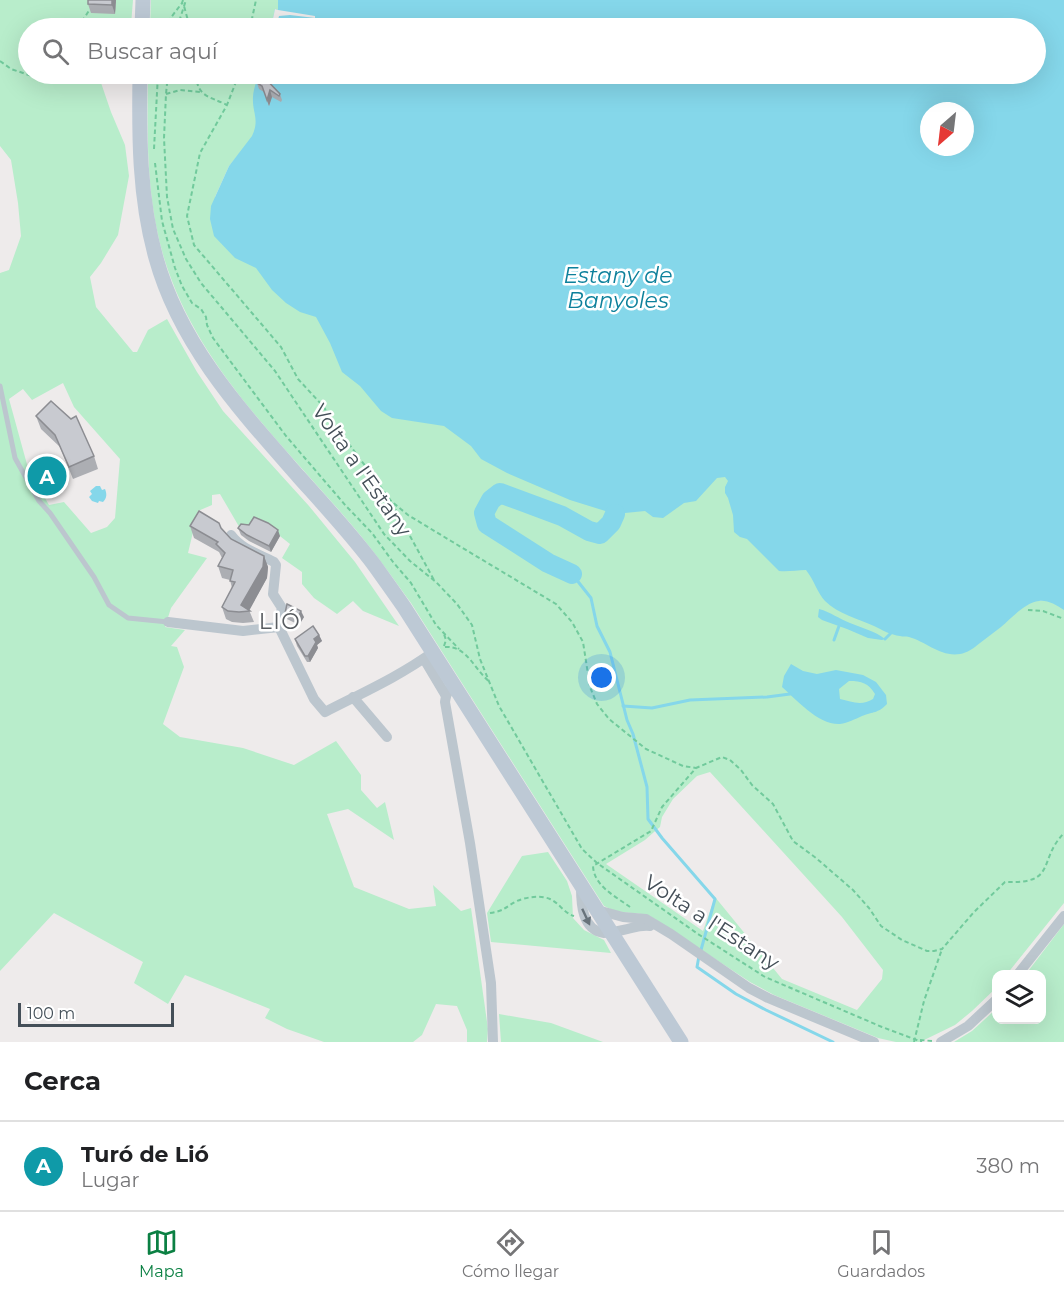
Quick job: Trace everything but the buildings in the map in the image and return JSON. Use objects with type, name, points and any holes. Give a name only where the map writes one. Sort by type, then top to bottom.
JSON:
[{"type":"main road","points":[[142,18],[143,0]]},
{"type":"main road","points":[[140,84],[139,131],[147,215],[156,258],[167,291],[183,325],[200,355],[235,404],[350,535],[404,607],[428,655],[449,689],[464,700],[581,885],[591,914],[611,932],[681,1042]]},
{"type":"street","points":[[231,535],[243,547],[276,565],[273,594],[282,608],[279,627],[314,699],[325,712],[373,688],[428,655]]},
{"type":"street","points":[[168,622],[243,631],[279,627]]},
{"type":"street","points":[[449,689],[445,702],[491,983],[493,1042]]},
{"type":"street","points":[[353,697],[387,737]]},
{"type":"street","points":[[447,711],[464,700]]},
{"type":"street","points":[[591,914],[646,919],[759,993],[874,1042]]},
{"type":"street","points":[[1022,970],[1064,916]]},
{"type":"street","points":[[611,932],[623,917]]},
{"type":"street","points":[[611,932],[639,925],[660,927]]},
{"type":"street","points":[[624,953],[627,938],[633,927]]},
{"type":"street","points":[[941,1042],[968,1026],[992,1004]]},
{"type":"lane","points":[[0,386],[15,458],[39,501],[50,513],[94,577],[109,605],[128,618],[168,622]]},
{"type":"path","points":[[85,18],[90,10],[91,0]]},
{"type":"path","points":[[252,18],[256,0]]},
{"type":"path","points":[[171,18],[183,2]]},
{"type":"path","points":[[179,18],[183,2]]},
{"type":"path","points":[[183,2],[187,18]]},
{"type":"path","points":[[0,61],[18,71]]},
{"type":"path","points":[[157,84],[154,157],[162,221],[182,286],[192,303],[201,309],[213,338],[249,387],[312,467],[372,534],[411,583],[436,625],[490,682]]},
{"type":"path","name":"Volta a l'Estany","points":[[167,84],[164,138],[167,197],[173,229],[186,259],[201,283],[275,371],[384,534],[410,561],[436,582],[457,604],[472,625],[480,659],[499,706],[582,849],[597,863],[765,978],[914,1041],[922,1042]]},
{"type":"path","points":[[196,84],[200,92]]},
{"type":"path","name":"Volta a l'Estany","points":[[235,84],[228,105],[200,153],[187,216],[194,244],[281,347],[298,379],[323,406],[391,501],[408,515],[451,542],[556,604],[572,622],[583,642],[590,687],[597,704],[609,719],[646,749],[683,766],[696,768]]},
{"type":"path","points":[[166,94],[180,90],[200,92],[228,105]]},
{"type":"path","points":[[391,501],[436,582]]},
{"type":"path","points":[[1028,610],[1043,610],[1064,619]]},
{"type":"path","points":[[444,634],[446,640],[444,647],[452,646],[459,649]]},
{"type":"path","points":[[646,919],[606,890],[595,879],[592,866],[651,831],[662,807],[696,768],[722,757],[730,760],[741,770],[773,804],[793,841],[853,890],[881,926],[902,940],[927,951],[942,949]]},
{"type":"path","points":[[914,1041],[924,1001],[942,949],[974,912],[1005,882],[1018,883],[1040,877],[1056,841],[1064,833]]},
{"type":"path","points":[[481,914],[502,911],[517,901],[534,897],[551,899],[569,914],[591,914]]},
{"type":"green space","points":[[0,0],[133,0],[132,18],[18,18],[18,84],[101,84],[125,145],[129,176],[118,235],[90,277],[96,307],[133,352],[137,352],[148,330],[167,319],[197,372],[223,411],[309,506],[355,562],[399,626],[363,611],[353,601],[337,614],[314,598],[302,584],[302,572],[282,558],[290,544],[271,529],[241,530],[220,494],[212,495],[212,505],[198,511],[188,553],[207,558],[171,608],[165,627],[185,630],[171,646],[177,647],[184,667],[163,724],[180,737],[243,748],[294,765],[336,741],[361,775],[361,790],[377,808],[385,802],[394,840],[348,809],[327,814],[354,887],[409,909],[436,906],[433,885],[461,911],[471,908],[488,1029],[487,1042],[467,1042],[467,1030],[457,1006],[436,1004],[422,1035],[413,1042],[324,1042],[287,1029],[265,1018],[270,1009],[185,975],[168,1004],[134,983],[143,962],[54,913],[0,971],[0,273],[9,270],[21,236],[11,160],[0,146]],"holes":[[[63,383],[74,407],[120,459],[115,518],[107,527],[91,533],[64,502],[49,505],[28,468],[9,399],[23,389],[32,400]]]},
{"type":"green space","points":[[151,0],[322,0],[311,15],[275,10],[273,18],[150,18]]},
{"type":"green space","points":[[148,84],[297,84],[229,166],[215,197],[724,471],[1024,600],[1064,601],[1064,903],[1010,970],[992,970],[992,992],[955,1025],[920,1042],[896,1042],[878,1038],[774,995],[750,982],[650,916],[615,911],[604,906],[411,603],[356,530],[246,403],[198,335],[179,298],[164,258],[154,213],[149,167]],"holes":[[[710,772],[842,917],[883,970],[882,979],[857,1010],[782,979],[715,897],[703,931],[606,864],[645,840],[660,827],[662,817],[673,799],[697,776]]]},
{"type":"green space","points":[[548,852],[567,881],[572,896],[573,918],[584,930],[604,940],[611,953],[491,942],[487,913],[522,856]]},
{"type":"green space","points":[[1064,924],[1064,1042],[954,1042],[972,1031],[992,1013],[992,1024],[1046,1024],[1046,970],[1029,970]]},
{"type":"green space","points":[[499,1014],[551,1023],[603,1042],[501,1042]]},
{"type":"water","name":"Estany de Banyoles","points":[[278,0],[1064,0],[1064,610],[1046,601],[1034,602],[965,653],[946,653],[916,639],[890,633],[830,606],[806,570],[779,571],[747,539],[734,532],[733,515],[725,493],[728,481],[725,477],[717,478],[696,501],[684,503],[663,518],[653,517],[645,511],[615,514],[570,500],[507,473],[481,459],[471,446],[444,426],[392,418],[381,411],[360,386],[342,372],[316,317],[300,312],[286,303],[272,290],[256,268],[235,258],[214,236],[210,219],[211,206],[229,166],[252,136],[256,120],[253,103],[256,84],[1046,84],[1046,18],[273,18],[275,9],[278,10]]},
{"type":"water","points":[[100,486],[102,490],[105,489],[106,496],[103,502],[92,501],[89,497],[92,494],[90,491]]},
{"type":"water","points":[[819,609],[885,639],[868,638],[822,620],[818,617]]},
{"type":"water","points":[[791,664],[803,671],[817,674],[836,670],[863,675],[876,682],[886,695],[887,704],[878,711],[849,722],[832,723],[808,711],[782,687],[784,676]],"holes":[[[849,681],[861,682],[870,687],[875,694],[873,699],[861,703],[840,699],[839,689]]]},
{"type":"pier","points":[[275,9],[315,16],[315,18],[290,15],[273,18]]},
{"type":"waterway","points":[[572,574],[548,563],[487,524],[484,513],[491,500],[500,493],[562,516],[589,531],[600,534],[611,523],[615,514]]},
{"type":"waterway","points":[[572,574],[591,598],[597,626],[610,652],[647,787],[648,819],[715,899],[701,950]]},
{"type":"waterway","points":[[834,640],[839,626]]},
{"type":"waterway","points":[[885,639],[891,633]]},
{"type":"waterway","points":[[623,706],[652,708],[690,700],[790,694]]},
{"type":"waterway","points":[[699,956],[697,967],[736,994],[833,1042]]},
{"type":"place","name":"Turó de Lió","points":[[47,476]]},
{"type":"district","name":"LIÓ","points":[[280,621]]}]
